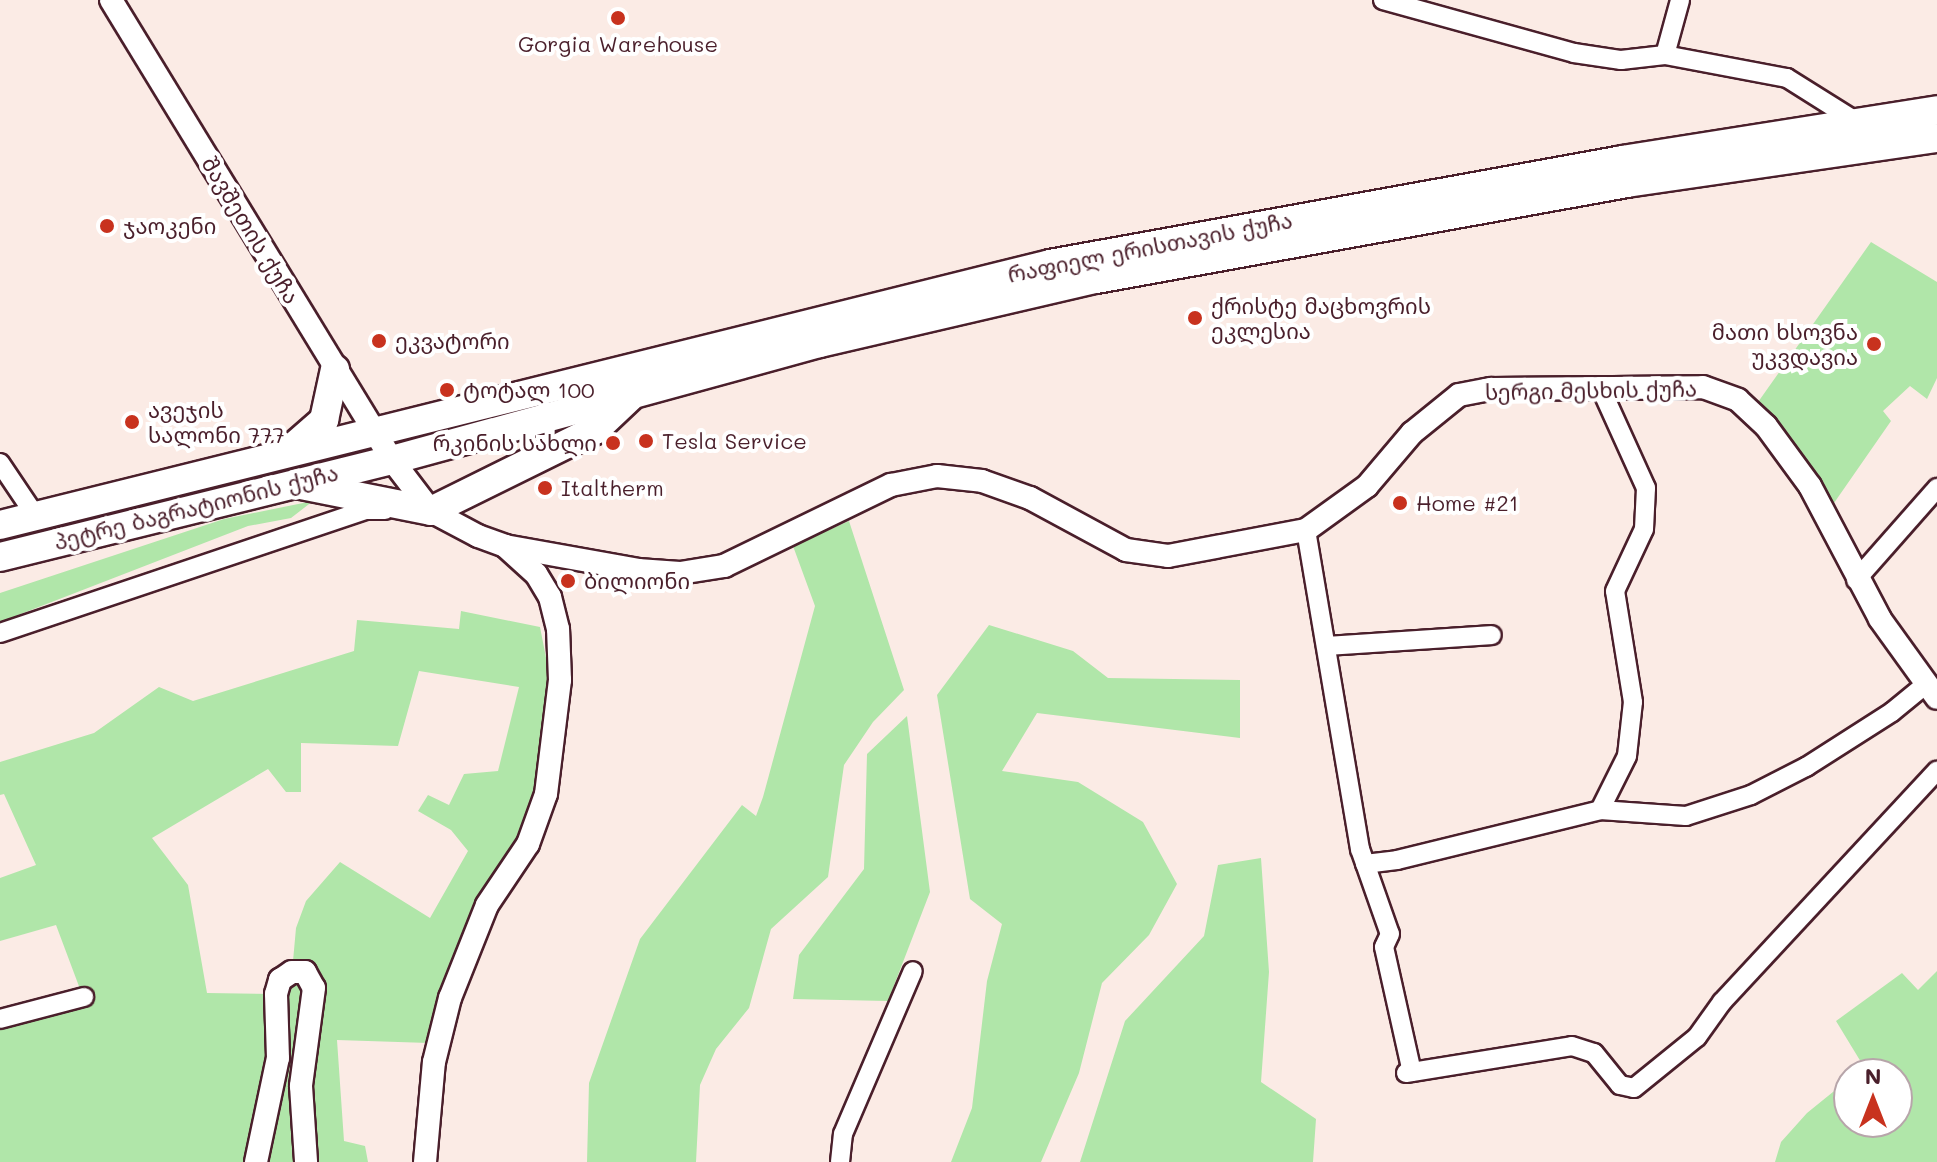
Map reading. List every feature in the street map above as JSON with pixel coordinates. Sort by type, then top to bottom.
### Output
[{"type":"main road","name":"რაფიელ ერისთავის ქუჩა","points":[[373,431],[1050,264],[1937,110]]},
{"type":"main road","name":"რაფიელ ერისთავის ქუჩა","points":[[392,460],[820,343],[1096,279],[1627,183],[1937,138]]},
{"type":"main road","points":[[283,454],[324,420],[335,369]]},
{"type":"main road","points":[[289,483],[431,511],[595,430],[631,396]]},
{"type":"main road","name":"პეტრე ბაგრატიონის ქუჩა","points":[[0,525],[373,431]]},
{"type":"main road","name":"პეტრე ბაგრატიონის ქუჩა","points":[[0,557],[289,483],[392,460]]},
{"type":"street","name":"შავშეთის ქუჩა","points":[[111,0],[392,460]]},
{"type":"street","points":[[1383,0],[1574,53],[1621,60],[1665,55],[1787,78],[1857,122]]},
{"type":"street","points":[[1665,55],[1680,0]]},
{"type":"street","name":"სერგი მესხის ქუჩა","points":[[392,460],[431,511],[454,526],[505,546],[638,570],[680,573],[724,566],[891,485],[937,476],[982,481],[1030,498],[1126,550],[1168,556],[1306,530],[1367,486],[1412,433],[1459,395],[1491,389],[1602,391],[1703,387],[1738,400],[1766,426],[1810,486],[1856,580],[1931,691]]},
{"type":"street","points":[[1600,810],[1627,756],[1633,702],[1615,591],[1644,529],[1646,488],[1602,391]]},
{"type":"street","points":[[0,463],[35,515]]},
{"type":"street","points":[[1856,580],[1937,488]]},
{"type":"street","points":[[0,633],[365,510],[431,511]]},
{"type":"street","name":"პეტრე ბაგრატიონის ქუჩა","points":[[0,518],[35,515]]},
{"type":"street","points":[[1306,530],[1365,864],[1390,934],[1384,947],[1409,1072],[1572,1046],[1594,1053],[1620,1085],[1634,1088],[1697,1037],[1722,1002],[1937,771]]},
{"type":"street","points":[[425,1162],[434,1062],[450,998],[487,905],[528,844],[546,794],[560,680],[558,629],[550,597],[536,574],[505,546]]},
{"type":"street","points":[[1328,646],[1492,635]]},
{"type":"street","points":[[1365,864],[1397,860],[1600,810],[1686,816],[1751,795],[1931,691]]},
{"type":"street","points":[[840,1162],[843,1134],[913,971]]},
{"type":"street","points":[[256,1162],[278,1058],[276,994],[280,980],[305,972],[314,988],[301,1086],[306,1162]]},
{"type":"street","points":[[0,1019],[84,997]]},
{"type":"green space","points":[[1871,242],[1937,282],[1937,378],[1927,399],[1910,386],[1883,411],[1891,421],[1825,516],[1751,412]]},
{"type":"green space","points":[[313,501],[291,518],[248,526],[0,622],[0,593],[224,519]]},
{"type":"green space","points":[[849,521],[904,690],[873,722],[844,765],[828,877],[771,929],[749,1008],[716,1049],[700,1085],[696,1162],[587,1162],[589,1083],[640,939],[742,805],[756,816],[763,797],[815,606],[793,546]]},
{"type":"green space","points":[[461,611],[540,627],[551,683],[539,789],[522,844],[429,1043],[337,1040],[344,1141],[365,1146],[368,1162],[0,1162],[0,1019],[83,997],[56,925],[0,941],[0,878],[36,865],[4,794],[0,795],[0,762],[94,733],[159,687],[193,701],[354,651],[357,620],[459,629]],"holes":[[[419,671],[519,687],[498,771],[464,774],[449,805],[428,795],[418,811],[451,830],[468,851],[430,918],[340,862],[306,901],[296,928],[292,972],[276,994],[207,993],[188,885],[152,838],[268,769],[286,792],[301,792],[301,743],[398,746]]]},
{"type":"green space","points":[[989,625],[1073,651],[1108,678],[1240,680],[1240,738],[1037,713],[1002,771],[1078,782],[1143,822],[1177,884],[1149,935],[1102,983],[1079,1073],[1041,1162],[951,1162],[972,1108],[987,981],[1002,924],[970,899],[937,695]]},
{"type":"green space","points":[[907,716],[930,892],[888,1001],[793,999],[799,955],[864,869],[867,754]]},
{"type":"green space","points":[[1261,858],[1269,972],[1261,1082],[1316,1119],[1313,1162],[1080,1162],[1125,1021],[1204,936],[1218,865]]},
{"type":"green space","points":[[1937,971],[1937,1162],[1775,1162],[1781,1142],[1807,1113],[1833,1092],[1833,1138],[1913,1138],[1913,1058],[1859,1058],[1836,1021],[1902,973],[1918,990]]},
{"type":"place","name":"Gorgia Warehouse","points":[[618,18]]},
{"type":"place","name":"ჯაოკენი","points":[[107,226]]},
{"type":"place","name":"ქრისტე მაცხოვრის ეკლესია","points":[[1195,318]]},
{"type":"place","name":"ეკვატორი","points":[[379,341]]},
{"type":"place","name":"მათი ხსოვნა უკვდავია","points":[[1874,344]]},
{"type":"place","name":"ტოტალ 100","points":[[447,390]]},
{"type":"place","name":"ავეჯის სალონი 777","points":[[132,422]]},
{"type":"place","name":"Tesla Service","points":[[646,441]]},
{"type":"place","name":"რკინის სახლი","points":[[613,443]]},
{"type":"place","name":"Italtherm","points":[[545,488]]},
{"type":"place","name":"Home #21","points":[[1400,503]]},
{"type":"place","name":"ბილიონი","points":[[568,581]]}]
